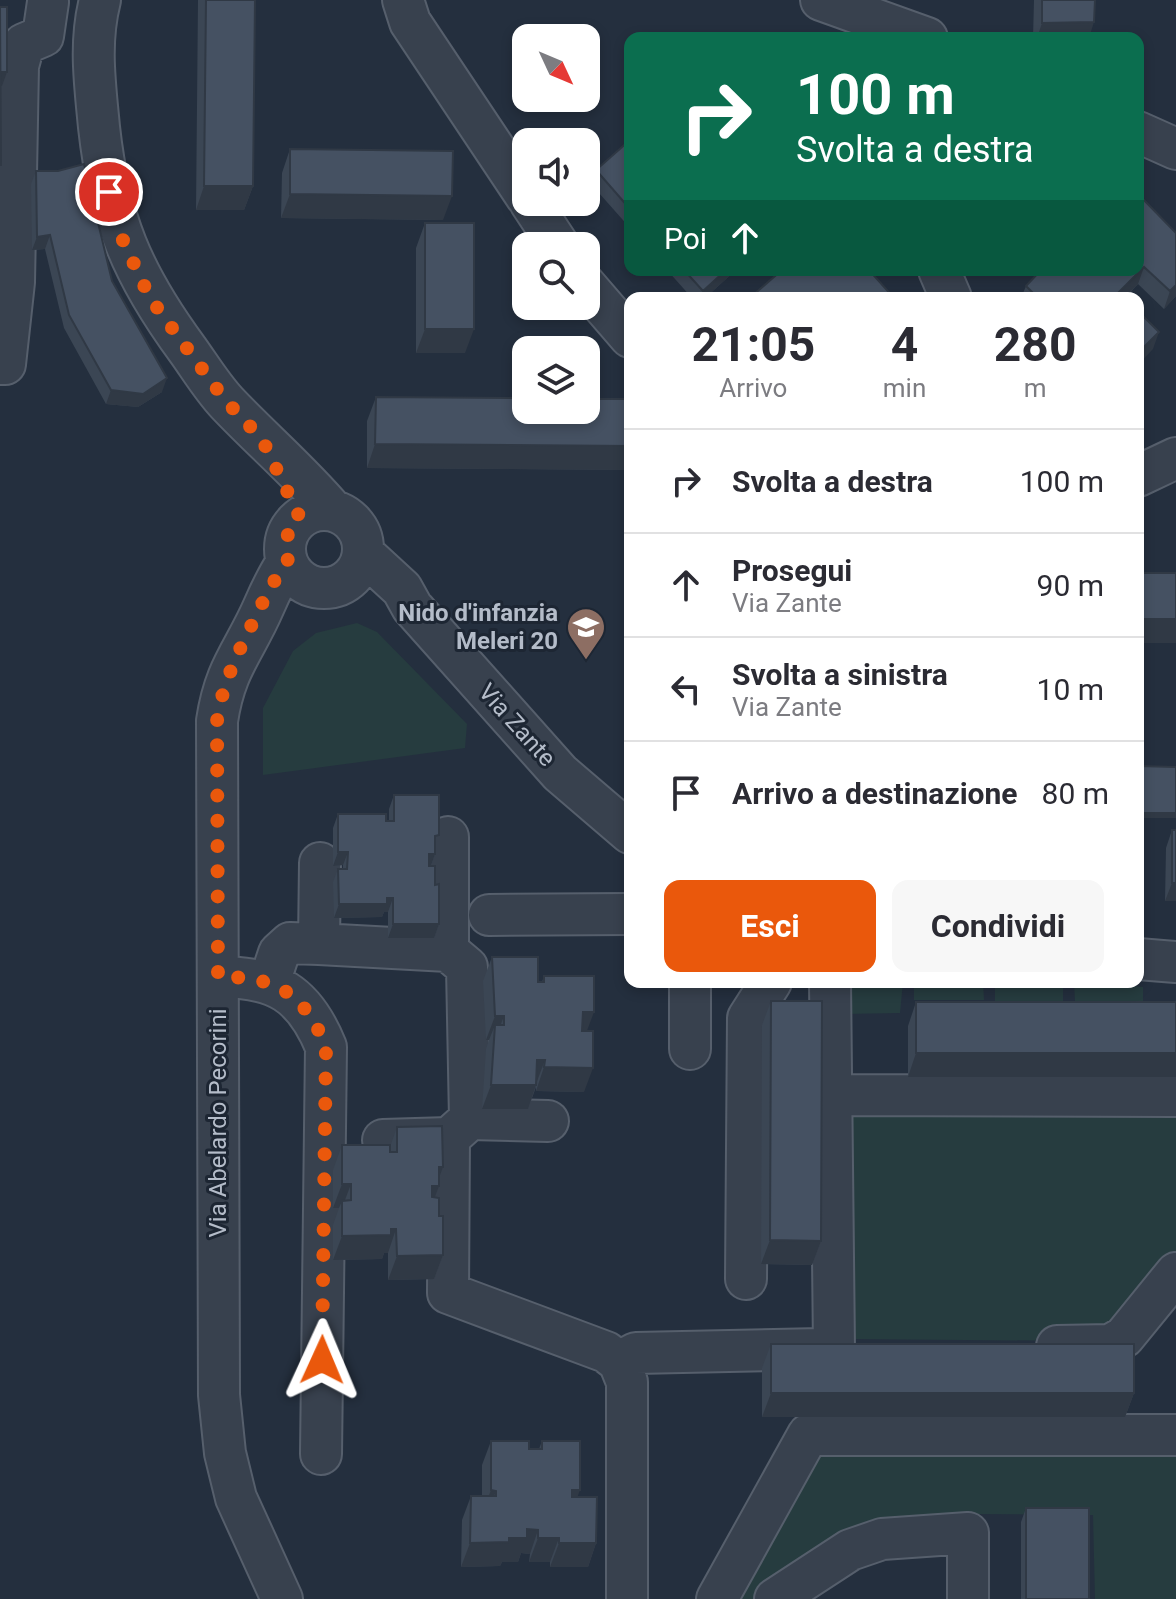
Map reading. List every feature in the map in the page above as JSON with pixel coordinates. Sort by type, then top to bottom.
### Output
[{"type":"street","points":[[403,0],[410,22],[512,175]]},
{"type":"street","points":[[821,0],[907,32]]},
{"type":"street","points":[[0,364],[5,364],[14,282],[18,66],[24,44],[43,36],[35,1],[99,2],[93,74],[104,170],[120,234],[150,298],[225,400],[262,439],[317,515]]},
{"type":"street","points":[[1144,135],[1176,149]]},
{"type":"street","points":[[600,302],[624,330]]},
{"type":"street","points":[[1144,473],[1176,458]]},
{"type":"street","points":[[287,562],[287,538],[317,515],[346,516],[357,526],[345,574]]},
{"type":"street","name":"Via Zante","points":[[287,562],[298,579],[345,574],[412,607],[560,773],[624,828]]},
{"type":"street","name":"Via Abelardo Pecorini","points":[[282,1599],[236,1498],[225,1453],[219,1395],[217,721],[228,670],[270,587],[287,562]]},
{"type":"street","name":"Via Abelardo Pecorini","points":[[244,641],[345,574]]},
{"type":"street","points":[[448,837],[448,951]]},
{"type":"street","points":[[319,944],[320,863]]},
{"type":"street","points":[[489,915],[624,914]]},
{"type":"street","points":[[269,983],[279,953],[290,943],[448,951],[467,967],[448,1293],[606,1352],[619,1362],[627,1382],[627,1599]]},
{"type":"street","points":[[1144,959],[1176,962]]},
{"type":"street","points":[[218,977],[249,976],[269,983],[301,1002],[317,1024],[326,1047],[321,1454]]},
{"type":"street","points":[[690,988],[690,1049]]},
{"type":"street","points":[[746,1279],[748,1018],[767,988]]},
{"type":"street","points":[[619,1362],[636,1353],[849,1349],[831,1095],[830,988]]},
{"type":"street","points":[[831,1095],[1176,1096]]},
{"type":"street","points":[[383,1140],[459,1128],[548,1121]]},
{"type":"street","points":[[1018,1346],[1110,1345],[1124,1337],[1176,1273]]},
{"type":"street","points":[[717,1599],[808,1435],[1176,1435]]},
{"type":"street","points":[[775,1599],[861,1546],[882,1539],[968,1533],[968,1599]]},
{"type":"green space","points":[[357,623],[377,632],[467,724],[465,748],[263,775],[263,708],[293,651],[316,633]]},
{"type":"green space","points":[[843,988],[902,988],[900,1013],[842,1014]]},
{"type":"green space","points":[[914,988],[983,988],[984,1000],[914,1000]]},
{"type":"green space","points":[[995,988],[1063,988],[1063,1002],[995,1001]]},
{"type":"green space","points":[[1074,988],[1143,988],[1143,1002],[1075,1002]]},
{"type":"green space","points":[[1176,1106],[1176,1255],[1093,1341],[853,1339],[844,1125],[852,1110]]},
{"type":"green space","points":[[1176,1448],[1176,1599],[1095,1599],[1093,1515],[974,1514],[895,1523],[759,1599],[730,1599],[817,1450]]},
{"type":"building","points":[[206,0],[255,0],[253,186],[204,186]]},
{"type":"building","points":[[1042,0],[1095,0],[1094,22],[1042,23]]},
{"type":"building","points":[[0,7],[7,7],[7,72],[0,72]]},
{"type":"building","points":[[624,145],[624,202],[600,175],[600,166]]},
{"type":"building","points":[[290,149],[453,151],[452,196],[290,194]]},
{"type":"building","points":[[84,164],[112,281],[167,378],[143,394],[111,390],[69,315],[50,235],[37,237],[36,171],[58,171]]},
{"type":"building","points":[[1144,200],[1176,233],[1176,285],[1170,291],[1144,267]]},
{"type":"building","points":[[425,223],[474,223],[474,329],[425,329]]},
{"type":"building","points":[[689,276],[719,276],[703,291]]},
{"type":"building","points":[[775,276],[874,276],[889,292],[757,292]]},
{"type":"building","points":[[1035,276],[1135,276],[1119,292],[1032,292],[1026,286]]},
{"type":"building","points":[[1144,317],[1159,332],[1144,347]]},
{"type":"building","points":[[376,397],[512,398],[512,424],[600,424],[600,399],[624,399],[624,446],[375,444]]},
{"type":"building","points":[[1144,573],[1176,573],[1176,619],[1144,619]]},
{"type":"building","points":[[1144,766],[1176,767],[1176,813],[1144,813]]},
{"type":"building","points":[[394,795],[439,795],[439,835],[435,836],[435,854],[429,854],[429,866],[435,866],[435,885],[439,884],[439,924],[393,924],[393,898],[387,898],[387,904],[339,904],[338,869],[347,869],[348,852],[338,852],[338,814],[386,814],[386,821],[394,821]]},
{"type":"building","points":[[1172,830],[1176,830],[1176,883],[1172,883]]},
{"type":"building","points":[[492,957],[538,957],[538,982],[544,982],[544,976],[594,976],[594,1012],[583,1012],[582,1031],[593,1031],[593,1068],[544,1067],[545,1060],[537,1060],[536,1085],[491,1085],[495,1025],[504,1025],[504,1016],[495,1016]]},
{"type":"building","points":[[771,1001],[822,1001],[821,1241],[770,1240]]},
{"type":"building","points":[[916,1002],[1176,1002],[1176,1053],[916,1053]]},
{"type":"building","points":[[442,1126],[443,1167],[439,1167],[439,1186],[432,1186],[432,1197],[439,1198],[439,1216],[443,1216],[443,1255],[397,1256],[396,1229],[391,1229],[391,1235],[342,1236],[342,1201],[351,1200],[351,1184],[342,1184],[342,1145],[390,1145],[390,1152],[397,1152],[397,1127]]},
{"type":"building","points":[[771,1344],[1134,1344],[1134,1393],[771,1393]]},
{"type":"building","points":[[491,1441],[529,1441],[529,1449],[542,1449],[542,1441],[580,1441],[580,1490],[572,1490],[572,1497],[597,1497],[596,1543],[559,1543],[559,1538],[538,1538],[538,1530],[527,1529],[527,1538],[509,1538],[509,1542],[470,1543],[471,1496],[496,1496],[496,1491],[491,1490]]},
{"type":"building","points":[[1026,1508],[1089,1508],[1089,1599],[1026,1599]]},
{"type":"place","name":"Nido d'infanzia Meleri 20","points":[[586,661]]},
{"type":"route","points":[[109,192],[120,234],[150,298],[225,400],[262,439],[280,482],[300,518],[287,538],[287,562],[270,587],[264,606],[228,670],[221,696],[217,721],[218,977],[249,976],[283,989],[301,1002],[317,1024],[326,1047],[322,1360]]}]
